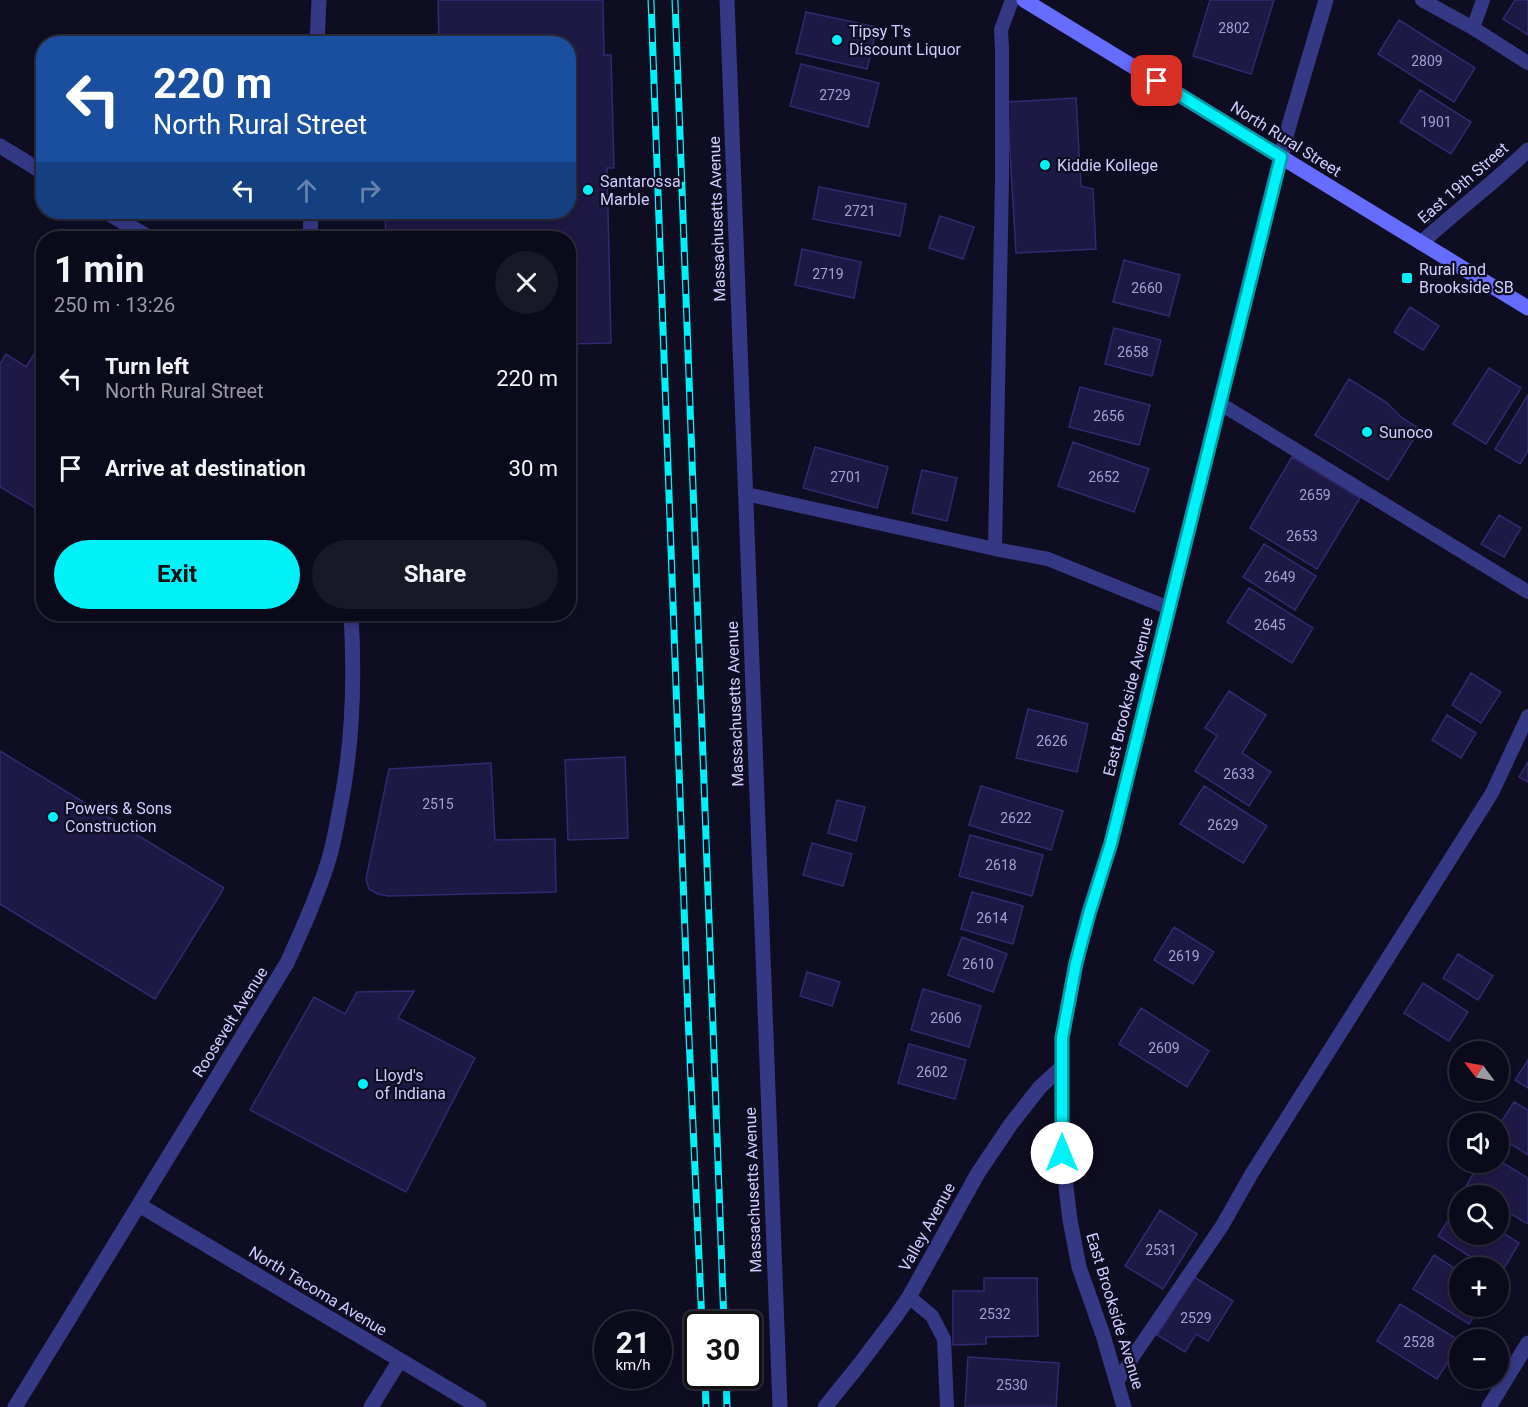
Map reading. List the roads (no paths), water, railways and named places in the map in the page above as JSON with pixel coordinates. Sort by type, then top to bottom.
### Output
[{"type":"main road","name":"North Rural Street","points":[[1024,0],[1528,308]]},
{"type":"street","points":[[317,36],[319,0]]},
{"type":"street","name":"Massachusetts Avenue","points":[[727,0],[780,1407]]},
{"type":"street","name":"East Brookside Avenue","points":[[1124,1407],[1103,1335],[1079,1268],[1070,1220],[1062,1153],[1062,1038],[1076,963],[1111,843],[1281,157],[1326,0]]},
{"type":"street","points":[[0,146],[36,168]]},
{"type":"street","name":"East 19th Street","points":[[1421,243],[1528,150]]},
{"type":"street","points":[[118,219],[138,231]]},
{"type":"street","name":"Roosevelt Avenue","points":[[15,1407],[287,963],[311,909],[329,860],[346,779],[352,726],[354,662],[351,621]]},
{"type":"street","name":"Valley Avenue","points":[[825,1407],[909,1297],[978,1173],[1011,1124],[1041,1087],[1062,1067]]},
{"type":"street","name":"North Tacoma Avenue","points":[[139,1205],[479,1407]]},
{"type":"street","points":[[1489,1407],[1528,1343]]},
{"type":"street","points":[[371,1407],[400,1360]]},
{"type":"lane","points":[[995,549],[1002,166],[1001,30],[1012,0]]},
{"type":"lane","points":[[1422,0],[1473,28],[1528,63]]},
{"type":"lane","points":[[1473,28],[1483,0]]},
{"type":"lane","points":[[1219,403],[1528,592]]},
{"type":"lane","points":[[746,494],[1048,559],[1169,608]]},
{"type":"lane","points":[[1117,1382],[1222,1226],[1252,1173],[1492,793],[1528,716]]},
{"type":"lane","points":[[909,1297],[932,1316],[944,1339],[947,1407]]},
{"type":"railway","points":[[651,0],[688,1015],[701,1311]]},
{"type":"railway","points":[[675,0],[724,1311]]},
{"type":"railway","points":[[705,1389],[706,1407]]},
{"type":"railway","points":[[726,1389],[727,1407]]},
{"type":"place","name":"Tipsy T's Discount Liquor","points":[[837,40]]},
{"type":"place","name":"Kiddie Kollege","points":[[1045,165]]},
{"type":"place","name":"Santarossa Marble","points":[[588,190]]},
{"type":"place","name":"Rural and Brookside SB","points":[[1407,278]]},
{"type":"place","name":"Sunoco","points":[[1367,432]]},
{"type":"place","name":"Powers & Sons Construction","points":[[53,817]]},
{"type":"place","name":"Lloyd's of Indiana","points":[[363,1084]]}]
